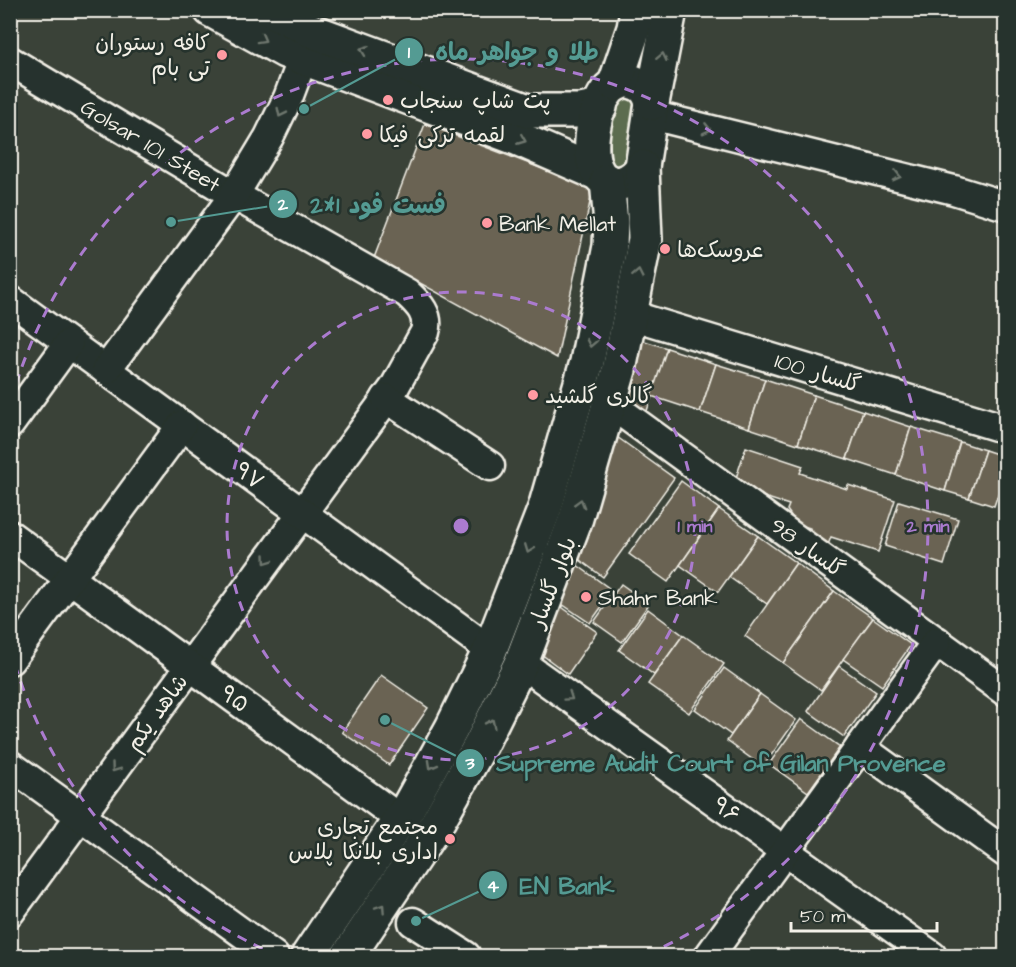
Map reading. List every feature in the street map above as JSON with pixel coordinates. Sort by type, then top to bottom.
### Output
[{"type":"main road","points":[[211,10],[285,51],[308,45],[528,111],[581,111],[607,95],[625,80],[636,82],[644,87],[650,94],[651,109]]},
{"type":"main road","points":[[271,10],[308,45],[602,177],[619,184],[637,176],[642,167]]},
{"type":"main road","name":"بلوار گلسار","points":[[308,957],[400,819],[452,728],[490,650],[545,508],[587,362],[610,246],[611,224],[602,177],[592,148],[595,122],[634,28],[637,10]]},
{"type":"main road","name":"بلوار گلسار","points":[[348,957],[438,823],[481,744],[521,663],[576,518],[619,370],[645,239],[642,167],[670,10]]},
{"type":"street","points":[[106,370],[234,195],[270,137],[308,45]]},
{"type":"street","name":"Golsar 101 Steet","points":[[10,61],[234,195],[407,293],[425,315],[428,323],[425,332]]},
{"type":"street","points":[[651,109],[954,190],[1005,206]]},
{"type":"street","name":"۹۷","points":[[10,300],[490,650]]},
{"type":"street","name":"گلسار 100","points":[[630,315],[1005,429]]},
{"type":"street","name":"شاهد یکم","points":[[10,912],[386,398],[425,332]]},
{"type":"street","points":[[10,424],[69,344]]},
{"type":"street","points":[[386,398],[490,466]]},
{"type":"street","name":"گلسار 98","points":[[609,403],[1005,692]]},
{"type":"street","points":[[10,660],[182,425]]},
{"type":"street","name":"۹۵","points":[[10,535],[400,819]]},
{"type":"street","points":[[710,956],[936,641]]},
{"type":"street","name":"۹۶","points":[[521,663],[932,957]]},
{"type":"street","points":[[860,747],[1005,853]]},
{"type":"street","points":[[10,765],[274,957]]},
{"type":"street","points":[[413,922],[466,957]]},
{"type":"green space","points":[[619,97],[631,98],[634,104],[625,162],[616,169],[605,159],[603,148]]},
{"type":"building","name":"Bank Mellat","points":[[425,124],[593,188],[557,358],[374,258]]},
{"type":"building","points":[[635,338],[667,348],[646,414],[622,407]]},
{"type":"building","points":[[667,348],[716,364],[700,412],[651,396]]},
{"type":"building","points":[[716,364],[765,379],[749,428],[700,412]]},
{"type":"building","points":[[765,379],[814,395],[798,444],[749,428]]},
{"type":"building","points":[[814,395],[863,411],[847,459],[798,444]]},
{"type":"building","points":[[863,411],[911,427],[896,475],[847,459]]},
{"type":"building","points":[[911,427],[960,442],[945,491],[896,475]]},
{"type":"building","points":[[617,437],[674,478],[603,577],[573,555]]},
{"type":"building","points":[[960,442],[985,450],[969,498],[945,491]]},
{"type":"building","points":[[746,447],[803,466],[800,473],[847,489],[848,485],[895,500],[878,552],[831,537],[828,545],[812,535],[810,528],[797,524],[787,510],[789,505],[733,487]]},
{"type":"building","points":[[985,450],[1006,457],[1006,471],[994,506],[969,498]]},
{"type":"building","points":[[681,481],[719,509],[668,582],[629,554]]},
{"type":"building","points":[[899,501],[958,519],[944,565],[885,546]]},
{"type":"building","points":[[719,509],[758,536],[718,592],[680,565]]},
{"type":"building","points":[[758,536],[796,563],[767,604],[729,577]]},
{"type":"building","points":[[570,560],[613,591],[590,623],[556,600]]},
{"type":"building","points":[[796,563],[834,591],[783,663],[745,636]]},
{"type":"building","points":[[621,584],[649,604],[622,642],[594,622]]},
{"type":"building","points":[[834,591],[873,618],[821,690],[783,663]]},
{"type":"building","points":[[556,603],[597,632],[568,674],[541,654]]},
{"type":"building","points":[[648,609],[683,635],[654,675],[619,650]]},
{"type":"building","points":[[873,618],[911,645],[882,686],[843,659]]},
{"type":"building","points":[[683,635],[724,664],[689,713],[648,684]]},
{"type":"building","points":[[839,666],[876,692],[844,737],[808,711]]},
{"type":"building","points":[[724,668],[760,694],[731,735],[695,709]]},
{"type":"building","points":[[381,675],[428,708],[389,765],[342,732]]},
{"type":"building","points":[[760,694],[796,720],[763,767],[727,741]]},
{"type":"building","points":[[801,719],[840,747],[808,792],[769,764]]},
{"type":"place","name":"کافه رستوران تی بام","points":[[222,55]]},
{"type":"place","name":"پت شاپ سنجاب","points":[[388,100]]},
{"type":"place","name":"طلا و جواهر ماه","points":[[304,109]]},
{"type":"place","name":"لقمه ترکی فیکا","points":[[367,134]]},
{"type":"place","name":"فست فود 1*2","points":[[171,222]]},
{"type":"place","name":"Bank Mellat","points":[[487,223]]},
{"type":"place","name":"عروسک‌ها","points":[[665,249]]},
{"type":"place","name":"گالری گلشید","points":[[533,395]]},
{"type":"place","name":"Shahr Bank","points":[[586,597]]},
{"type":"place","name":"Supreme Audit Court of Gilan Provence","points":[[385,720]]},
{"type":"place","name":"مجتمع تجاری اداری بلانکا پلاس","points":[[450,839]]},
{"type":"place","name":"EN Bank","points":[[416,921]]}]
